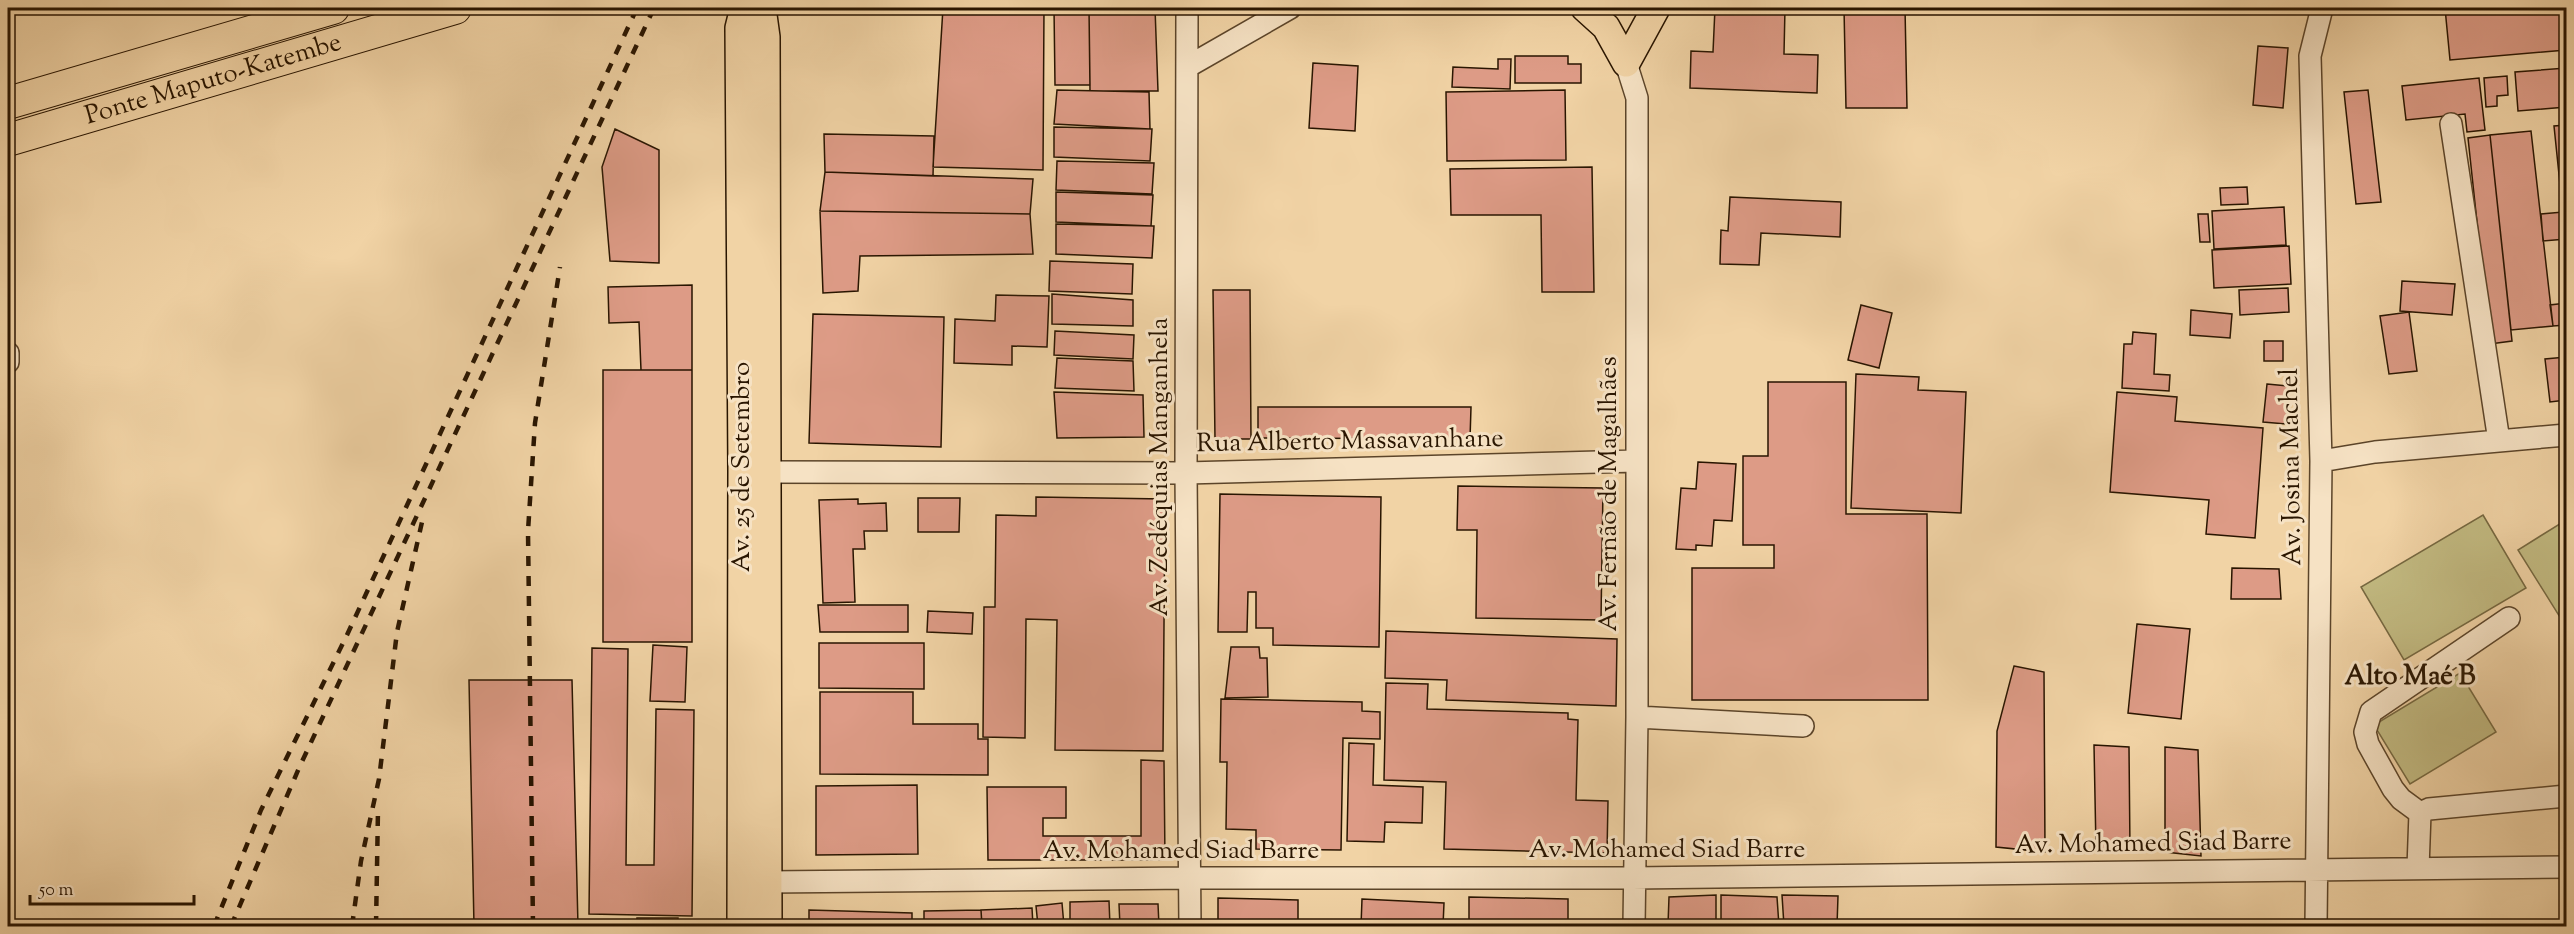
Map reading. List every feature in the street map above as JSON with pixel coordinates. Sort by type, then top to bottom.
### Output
[{"type":"highway","name":"Ponte Maputo-Katembe","points":[[8,103],[333,8]]},
{"type":"highway","name":"Ponte Maputo-Katembe","points":[[8,140],[455,8]]},
{"type":"main road","name":"Av. 25 de Setembro","points":[[744,8],[739,28],[768,927]]},
{"type":"main road","name":"Av. 25 de Setembro","points":[[741,927],[766,37],[762,8]]},
{"type":"main road","points":[[1585,8],[1606,27],[1626,63]]},
{"type":"main road","points":[[1626,63],[1656,8]]},
{"type":"street","name":"Av. Zedéquias Manganhela","points":[[1188,8],[1186,473],[1190,927]]},
{"type":"street","points":[[1187,67],[1290,8]]},
{"type":"street","name":"Av. Josina Machel","points":[[2316,927],[2321,461],[2310,56],[2322,8]]},
{"type":"street","name":"Av. Fernão de Magalhães","points":[[1626,63],[1637,98],[1635,461],[1637,717],[1632,878],[1634,927]]},
{"type":"street","points":[[2451,124],[2499,441]]},
{"type":"street","points":[[8,353],[8,362]]},
{"type":"street","points":[[2321,461],[2375,452],[2566,435]]},
{"type":"street","name":"Rua Alberto Massavanhane","points":[[755,472],[1186,473],[1635,461]]},
{"type":"street","points":[[2420,813],[2393,789],[2368,744],[2365,732],[2371,712],[2509,618]]},
{"type":"street","points":[[1637,717],[1803,726]]},
{"type":"street","points":[[2420,813],[2429,809],[2566,796]]},
{"type":"street","points":[[2418,868],[2420,813]]},
{"type":"street","name":"Av. Mohamed Siad Barre","points":[[767,882],[1190,878],[1632,878],[2566,867]]},
{"type":"shaded area","points":[[2483,515],[2526,588],[2404,660],[2361,587]]},
{"type":"shaded area","points":[[2566,520],[2566,620],[2563,622],[2518,550]]},
{"type":"shaded area","points":[[2460,673],[2496,732],[2410,784],[2374,725]]},
{"type":"building","points":[[943,8],[1044,8],[1043,170],[933,167]]},
{"type":"building","points":[[1054,8],[1089,8],[1090,85],[1055,85]]},
{"type":"building","points":[[1089,8],[1155,8],[1158,91],[1090,91]]},
{"type":"building","points":[[1715,8],[1785,8],[1784,54],[1818,55],[1817,93],[1690,88],[1691,51],[1713,52]]},
{"type":"building","points":[[1844,8],[1905,8],[1907,108],[1846,108]]},
{"type":"building","points":[[2445,8],[2566,8],[2566,50],[2450,60]]},
{"type":"building","points":[[2258,46],[2288,48],[2283,108],[2253,105]]},
{"type":"building","points":[[1515,56],[1568,56],[1568,64],[1581,64],[1581,83],[1515,83]]},
{"type":"building","points":[[1498,59],[1511,59],[1510,89],[1452,87],[1453,67],[1498,69]]},
{"type":"building","points":[[1313,63],[1358,66],[1355,131],[1309,128]]},
{"type":"building","points":[[2566,68],[2566,107],[2518,111],[2515,72]]},
{"type":"building","points":[[2507,76],[2508,95],[2497,96],[2497,106],[2486,107],[2484,78]]},
{"type":"building","points":[[2479,78],[2485,130],[2467,132],[2465,114],[2406,120],[2402,86]]},
{"type":"building","points":[[1057,90],[1149,92],[1150,129],[1054,124]]},
{"type":"building","points":[[1565,90],[1566,160],[1447,161],[1446,92]]},
{"type":"building","points":[[2368,90],[2381,202],[2356,204],[2344,92]]},
{"type":"building","points":[[2566,125],[2566,243],[2554,126]]},
{"type":"building","points":[[1054,127],[1152,129],[1150,161],[1054,157]]},
{"type":"building","points":[[615,129],[659,150],[659,263],[610,261],[602,167]]},
{"type":"building","points":[[2531,131],[2553,326],[2511,330],[2490,135]]},
{"type":"building","points":[[824,134],[934,136],[933,176],[825,172]]},
{"type":"building","points":[[2490,135],[2512,341],[2490,344],[2468,138]]},
{"type":"building","points":[[1057,161],[1154,163],[1152,194],[1056,190]]},
{"type":"building","points":[[1592,167],[1594,292],[1542,292],[1541,215],[1451,215],[1450,169]]},
{"type":"building","points":[[825,172],[1033,179],[1030,214],[820,211]]},
{"type":"building","points":[[2247,187],[2248,204],[2221,205],[2220,188]]},
{"type":"building","points":[[1056,192],[1153,195],[1151,226],[1056,222]]},
{"type":"building","points":[[1730,197],[1841,202],[1840,237],[1761,233],[1759,265],[1720,264],[1721,230],[1728,231]]},
{"type":"building","points":[[2284,207],[2286,245],[2214,249],[2212,211]]},
{"type":"building","points":[[820,211],[1030,214],[1033,254],[860,256],[858,291],[823,293]]},
{"type":"building","points":[[2563,212],[2566,239],[2543,241],[2541,214]]},
{"type":"building","points":[[2198,214],[2208,214],[2210,242],[2200,242]]},
{"type":"building","points":[[1056,224],[1154,226],[1152,258],[1056,254]]},
{"type":"building","points":[[2289,246],[2291,284],[2214,288],[2212,250]]},
{"type":"building","points":[[1050,261],[1133,264],[1132,294],[1049,291]]},
{"type":"building","points":[[2402,281],[2455,284],[2452,315],[2400,311]]},
{"type":"building","points":[[692,285],[692,370],[641,370],[639,322],[609,323],[608,287]]},
{"type":"building","points":[[2288,288],[2289,312],[2240,315],[2239,290]]},
{"type":"building","points":[[1213,290],[1250,290],[1251,439],[1215,439]]},
{"type":"building","points":[[1052,294],[1133,300],[1133,326],[1052,324]]},
{"type":"building","points":[[996,295],[1049,296],[1047,347],[1012,346],[1012,365],[954,363],[955,319],[995,321]]},
{"type":"building","points":[[2566,303],[2566,325],[2553,326],[2550,305]]},
{"type":"building","points":[[1861,305],[1892,313],[1879,368],[1848,360]]},
{"type":"building","points":[[2191,310],[2232,314],[2230,338],[2190,335]]},
{"type":"building","points":[[2409,312],[2417,371],[2389,374],[2380,316]]},
{"type":"building","points":[[813,314],[944,317],[941,447],[809,443]]},
{"type":"building","points":[[1055,331],[1134,335],[1133,359],[1054,355]]},
{"type":"building","points":[[2133,332],[2156,334],[2154,374],[2170,375],[2169,391],[2122,388],[2124,344],[2132,344]]},
{"type":"building","points":[[2264,341],[2283,341],[2283,361],[2264,361]]},
{"type":"building","points":[[2566,357],[2566,400],[2550,402],[2545,359]]},
{"type":"building","points":[[1057,358],[1133,361],[1134,391],[1055,388]]},
{"type":"building","points":[[603,370],[692,370],[692,642],[603,642]]},
{"type":"building","points":[[1856,374],[1919,377],[1918,390],[1966,392],[1961,513],[1851,508]]},
{"type":"building","points":[[1768,382],[1846,382],[1846,514],[1927,514],[1928,700],[1692,700],[1692,568],[1774,568],[1774,545],[1743,545],[1743,456],[1768,456]]},
{"type":"building","points":[[2267,384],[2289,386],[2286,424],[2263,422]]},
{"type":"building","points":[[1054,392],[1143,395],[1144,437],[1057,438]]},
{"type":"building","points":[[2117,392],[2177,397],[2175,421],[2263,428],[2255,538],[2206,534],[2209,500],[2110,492]]},
{"type":"building","points":[[1258,407],[1471,407],[1470,439],[1258,438]]},
{"type":"building","points":[[1698,462],[1736,464],[1732,521],[1714,520],[1712,546],[1696,545],[1696,550],[1676,549],[1681,488],[1696,489]]},
{"type":"building","points":[[1458,486],[1603,488],[1601,620],[1476,618],[1477,530],[1457,530]]},
{"type":"building","points":[[1220,494],[1381,497],[1379,647],[1273,645],[1273,628],[1256,628],[1256,592],[1248,592],[1247,632],[1218,632]]},
{"type":"building","points":[[1036,497],[1165,499],[1163,751],[1055,750],[1057,620],[1026,619],[1025,738],[983,737],[984,607],[995,607],[996,515],[1036,516]]},
{"type":"building","points":[[918,498],[960,498],[959,532],[918,532]]},
{"type":"building","points":[[858,499],[858,504],[886,503],[887,531],[864,531],[865,549],[853,549],[855,602],[823,603],[819,500]]},
{"type":"building","points":[[2232,568],[2279,569],[2281,599],[2231,599]]},
{"type":"building","points":[[818,605],[908,605],[908,632],[820,632]]},
{"type":"building","points":[[928,611],[973,613],[972,634],[927,632]]},
{"type":"building","points":[[2137,624],[2190,629],[2181,719],[2128,713]]},
{"type":"building","points":[[1386,631],[1617,639],[1616,706],[1446,700],[1447,680],[1385,678]]},
{"type":"building","points":[[819,643],[924,643],[924,689],[819,688]]},
{"type":"building","points":[[653,645],[687,647],[685,702],[650,701]]},
{"type":"building","points":[[1231,647],[1259,647],[1260,658],[1267,658],[1268,697],[1225,698]]},
{"type":"building","points":[[592,648],[628,649],[626,865],[654,865],[656,709],[694,710],[692,916],[589,914]]},
{"type":"building","points":[[2014,666],[2044,672],[2045,852],[1996,847],[1997,731]]},
{"type":"building","points":[[469,680],[572,680],[578,926],[474,926]]},
{"type":"building","points":[[1386,683],[1428,684],[1427,709],[1568,713],[1568,719],[1578,720],[1576,800],[1608,801],[1607,853],[1444,849],[1446,782],[1384,780]]},
{"type":"building","points":[[820,692],[913,692],[913,724],[978,724],[978,739],[988,739],[988,775],[820,774]]},
{"type":"building","points":[[1221,699],[1362,702],[1362,711],[1380,712],[1380,739],[1343,738],[1341,850],[1256,849],[1256,830],[1226,829],[1227,762],[1220,762]]},
{"type":"building","points":[[1349,743],[1374,744],[1373,785],[1423,787],[1422,823],[1385,822],[1384,842],[1347,841]]},
{"type":"building","points":[[2094,745],[2129,747],[2130,851],[2096,849]]},
{"type":"building","points":[[2165,747],[2198,750],[2201,856],[2165,852]]},
{"type":"building","points":[[1141,760],[1164,761],[1165,860],[988,860],[987,787],[1066,787],[1066,818],[1043,818],[1043,836],[1141,836]]},
{"type":"building","points":[[917,785],[918,854],[816,855],[816,786]]},
{"type":"building","points":[[1716,895],[1716,925],[1668,925],[1669,897]]},
{"type":"building","points":[[1721,895],[1777,897],[1779,926],[1721,926]]},
{"type":"building","points":[[1782,895],[1838,896],[1837,926],[1784,926]]},
{"type":"building","points":[[1469,897],[1568,899],[1568,926],[1469,926]]},
{"type":"building","points":[[1218,898],[1298,900],[1298,926],[1218,926]]},
{"type":"building","points":[[1362,899],[1444,903],[1443,926],[1361,926]]},
{"type":"building","points":[[1109,901],[1110,926],[1070,926],[1070,902]]},
{"type":"building","points":[[1062,903],[1064,926],[1038,926],[1036,906]]},
{"type":"building","points":[[1119,904],[1158,904],[1159,926],[1120,926]]},
{"type":"building","points":[[1032,908],[1033,926],[982,926],[981,910]]},
{"type":"building","points":[[809,910],[912,913],[912,926],[809,926]]},
{"type":"building","points":[[981,910],[982,926],[924,926],[924,911]]},
{"type":"building","points":[[637,918],[678,918],[678,926],[637,926]]},
{"type":"railway","points":[[214,926],[261,810],[347,635],[637,8]]},
{"type":"railway","points":[[231,926],[299,768],[654,8]]},
{"type":"railway","points":[[533,926],[528,531],[535,423],[560,267]]},
{"type":"railway","points":[[352,926],[361,861],[379,779],[397,632],[422,522]]},
{"type":"railway","points":[[376,926],[378,809]]},
{"type":"district","name":"Alto Maé B","points":[[2410,677]]}]
